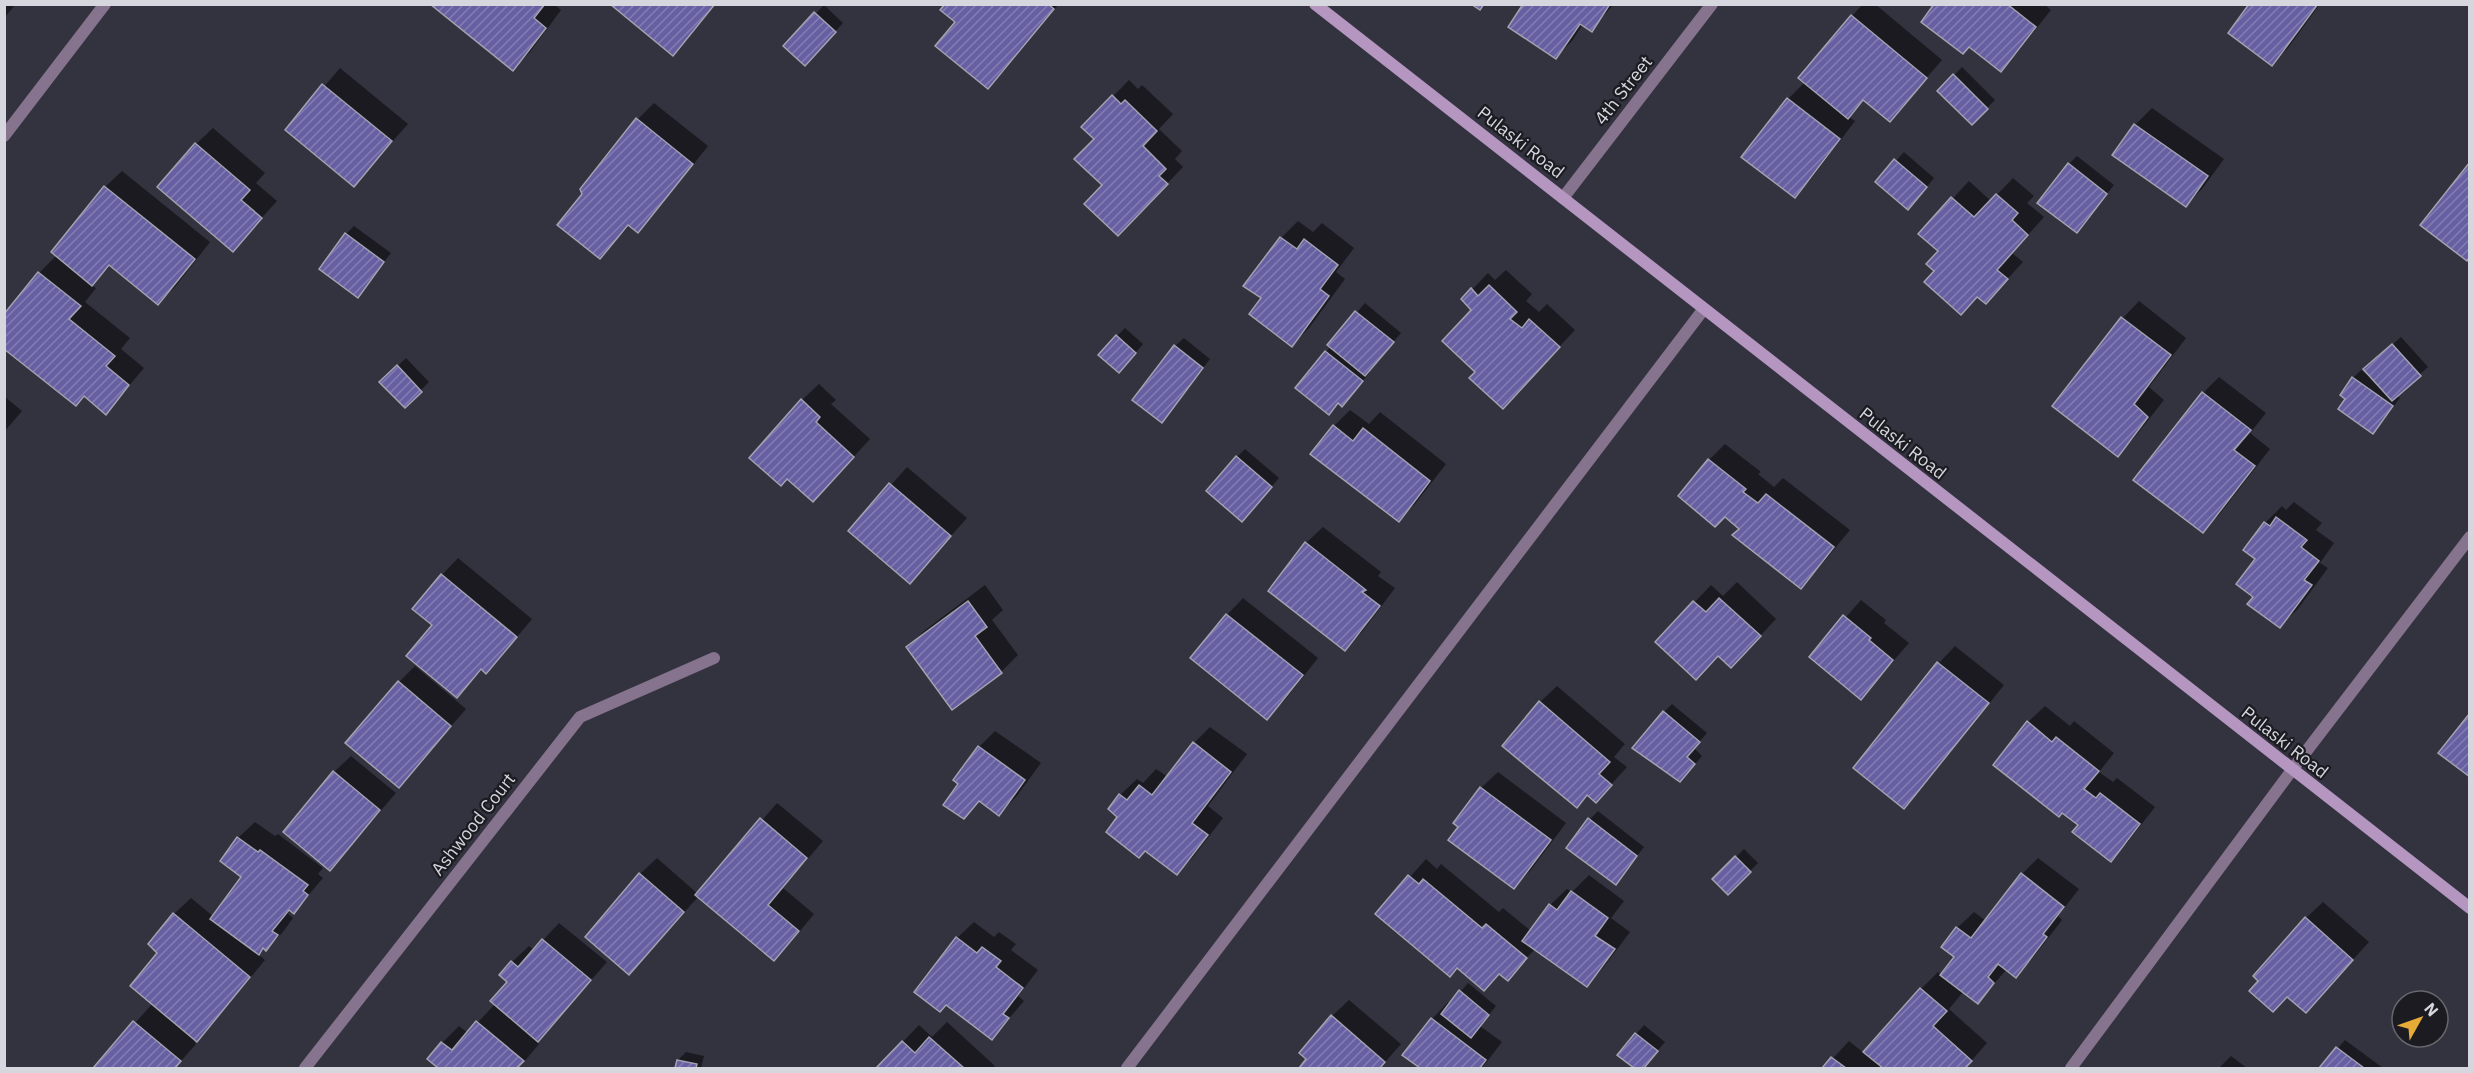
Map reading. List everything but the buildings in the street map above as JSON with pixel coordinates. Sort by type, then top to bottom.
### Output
[{"type":"main road","name":"Pulaski Road","points":[[1315,4],[2469,908]]},
{"type":"street","points":[[4,136],[105,4]]},
{"type":"street","name":"4th Street","points":[[1563,198],[1712,4]]},
{"type":"street","points":[[1127,1068],[1703,310]]},
{"type":"street","points":[[2072,1068],[2292,770],[2469,537]]},
{"type":"street","name":"Ashwood Court","points":[[304,1068],[580,717],[714,658]]}]
